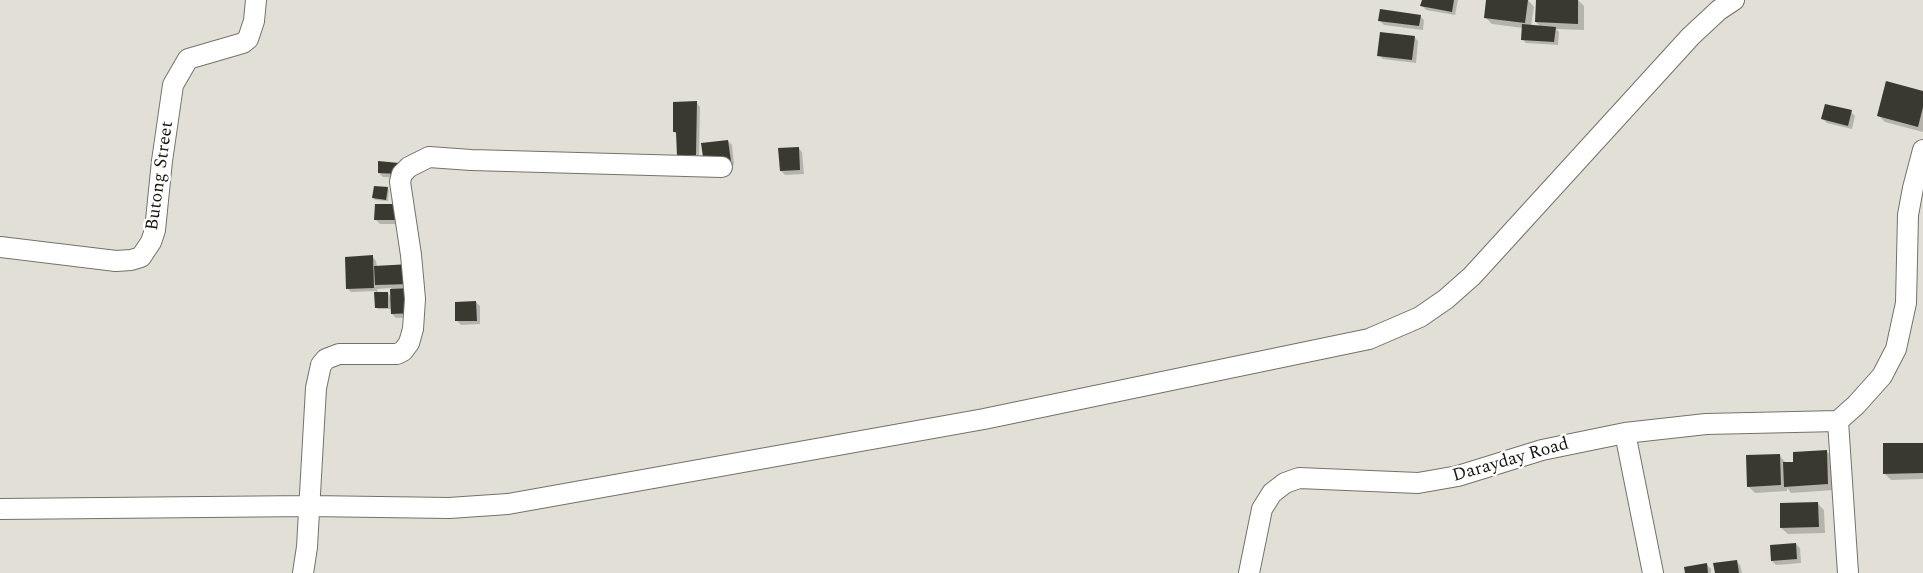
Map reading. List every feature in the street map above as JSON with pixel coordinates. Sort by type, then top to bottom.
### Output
[{"type":"street","name":"Butong Street","points":[[0,247],[116,261],[131,260],[140,256],[152,242],[155,230],[162,161],[173,85],[188,59],[243,43],[248,39],[254,21],[256,0]]},
{"type":"street","points":[[0,509],[309,506],[449,508],[508,504],[984,419],[1369,339],[1420,317],[1446,300],[1472,276],[1691,36],[1719,10],[1734,0]]},
{"type":"street","points":[[1848,573],[1838,421],[1856,405],[1882,376],[1896,349],[1906,303],[1908,215],[1912,188],[1923,150]]},
{"type":"street","points":[[303,573],[307,547],[316,388],[321,365],[326,359],[339,354],[397,354],[403,351],[409,343],[413,329],[415,299],[411,255],[400,182],[402,174],[409,167],[429,157],[471,160],[722,167]]},
{"type":"street","name":"Darayday Road","points":[[1250,573],[1262,509],[1272,492],[1299,478],[1390,483],[1426,482],[1458,476],[1542,450],[1625,434],[1706,424],[1838,421]]},
{"type":"street","points":[[1625,434],[1653,573]]},
{"type":"building","points":[[1422,0],[1454,0],[1452,12],[1420,6]]},
{"type":"building","points":[[1486,0],[1528,0],[1525,23],[1484,18]]},
{"type":"building","points":[[1536,0],[1578,0],[1578,24],[1535,22]]},
{"type":"building","points":[[1380,9],[1421,15],[1419,26],[1378,21]]},
{"type":"building","points":[[1522,24],[1556,27],[1554,42],[1521,40]]},
{"type":"building","points":[[1380,32],[1415,36],[1412,60],[1377,56]]},
{"type":"building","points":[[1886,81],[1923,91],[1923,107],[1918,127],[1877,116]]},
{"type":"building","points":[[697,101],[696,155],[677,156],[676,132],[673,132],[673,102]]},
{"type":"building","points":[[1825,104],[1852,110],[1848,126],[1821,119]]},
{"type":"building","points":[[728,140],[731,161],[704,164],[701,143]]},
{"type":"building","points":[[799,147],[800,170],[780,171],[778,148]]},
{"type":"building","points":[[378,161],[399,163],[398,174],[378,173]]},
{"type":"building","points":[[374,186],[388,187],[386,200],[372,198]]},
{"type":"building","points":[[375,204],[400,204],[400,220],[374,220]]},
{"type":"building","points":[[373,255],[374,288],[346,289],[345,257]]},
{"type":"building","points":[[411,264],[411,284],[375,285],[374,266]]},
{"type":"building","points":[[413,288],[414,313],[391,314],[390,289]]},
{"type":"building","points":[[374,292],[388,292],[388,308],[375,308]]},
{"type":"building","points":[[476,301],[477,321],[455,321],[455,302]]},
{"type":"building","points":[[1883,443],[1923,443],[1923,473],[1883,474]]},
{"type":"building","points":[[1827,450],[1828,484],[1784,487],[1783,462],[1793,462],[1793,452]]},
{"type":"building","points":[[1780,454],[1781,485],[1747,487],[1746,455]]},
{"type":"building","points":[[1818,502],[1819,527],[1780,528],[1780,503]]},
{"type":"building","points":[[1796,543],[1797,559],[1771,561],[1770,545]]},
{"type":"building","points":[[1737,560],[1739,573],[1715,573],[1713,563]]},
{"type":"building","points":[[1707,563],[1708,573],[1685,573],[1684,567]]}]
